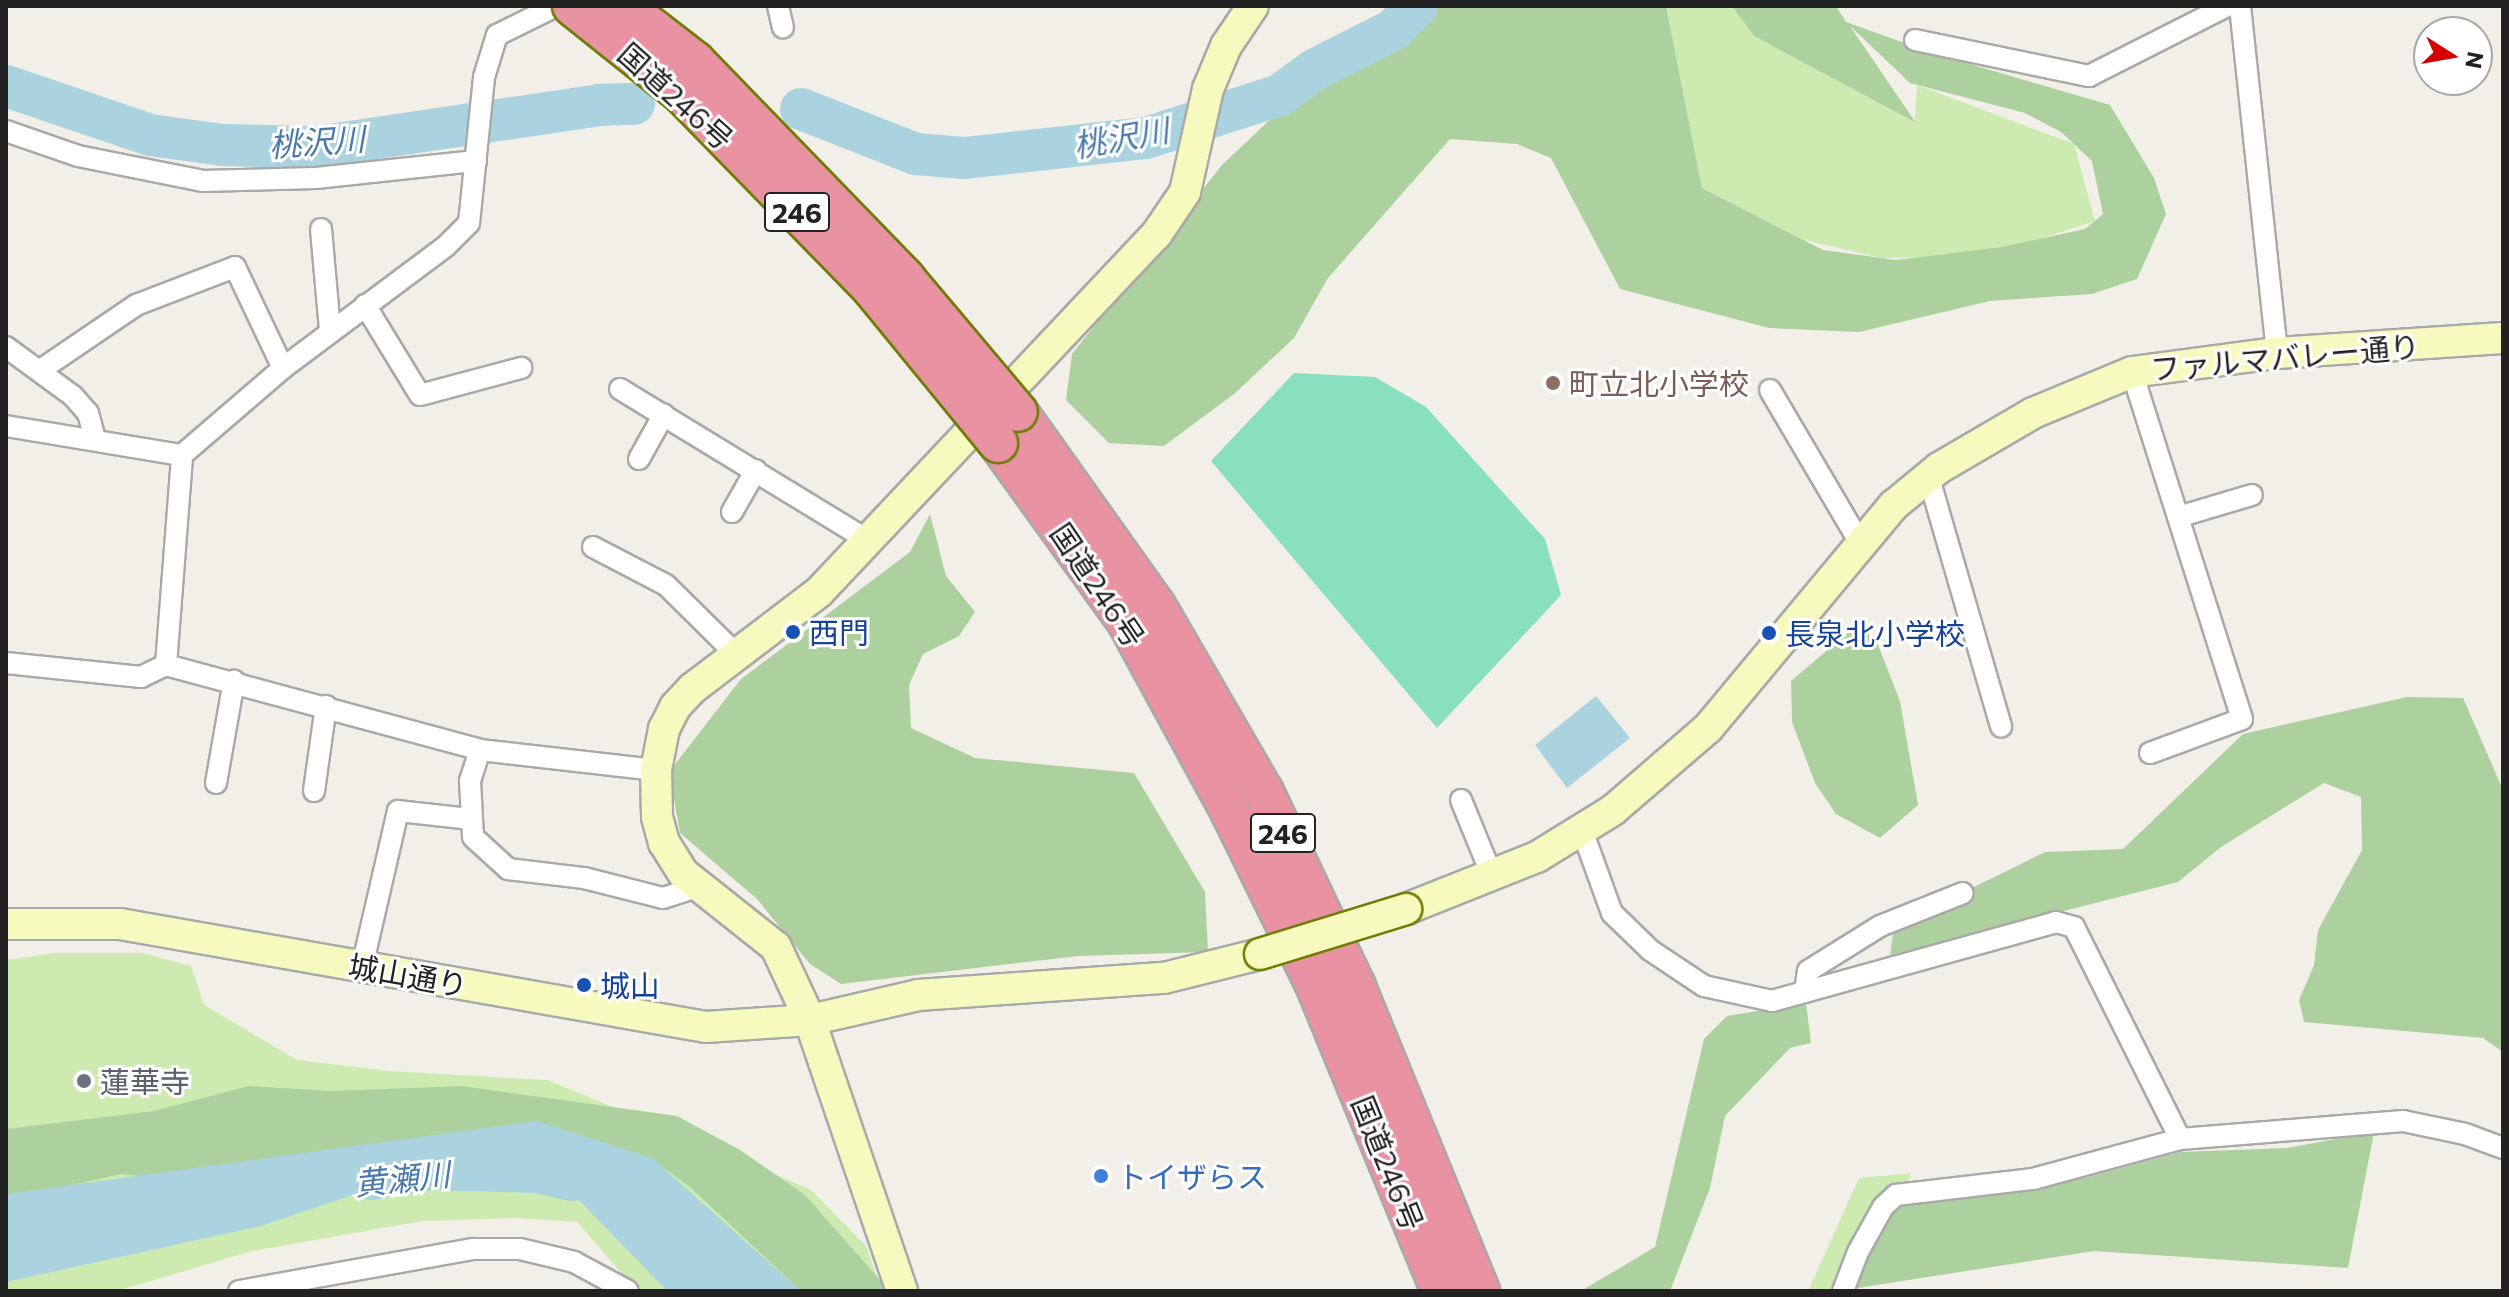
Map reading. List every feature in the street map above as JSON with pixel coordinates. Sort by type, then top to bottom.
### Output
[{"type":"highway","name":"国道246号","points":[[572,6],[703,116],[1008,428],[1156,606],[1264,792],[1356,987],[1480,1291]]},
{"type":"highway","name":"国道246号","points":[[624,6],[695,61],[905,278],[1008,428],[1127,622],[1228,807],[1317,989],[1441,1291]]},
{"type":"street","points":[[166,665],[182,455],[330,330],[469,223],[484,77],[497,35],[556,6]]},
{"type":"street","points":[[778,6],[783,27]]},
{"type":"street","points":[[902,1291],[810,1020],[776,947],[683,873],[664,843],[657,817],[656,770],[675,707],[799,611],[1156,235],[1185,192],[1208,89],[1226,46],[1253,6]]},
{"type":"street","points":[[1915,40],[2089,76],[2227,6]]},
{"type":"street","points":[[2240,6],[2277,353]]},
{"type":"street","points":[[6,131],[78,156],[203,181],[316,178],[476,155]]},
{"type":"street","points":[[321,229],[330,330]]},
{"type":"street","points":[[39,371],[136,305],[235,267],[283,368]]},
{"type":"street","points":[[365,305],[420,395],[521,368]]},
{"type":"street","name":"ファルマバレー通り","points":[[810,1020],[918,995],[1134,980],[1198,972],[1406,909],[1493,878],[1583,833],[1708,728],[1859,541],[1928,475],[2033,413],[2132,372],[2277,353],[2503,338]]},
{"type":"street","points":[[6,347],[88,413],[95,439]]},
{"type":"street","points":[[2132,372],[2242,719],[2150,753]]},
{"type":"street","points":[[620,389],[866,539]]},
{"type":"street","points":[[1770,390],[1859,541]]},
{"type":"street","points":[[639,459],[664,414]]},
{"type":"street","points":[[6,426],[182,455]]},
{"type":"street","points":[[732,512],[756,470]]},
{"type":"street","points":[[1928,475],[2001,727]]},
{"type":"street","points":[[2178,517],[2252,495]]},
{"type":"street","points":[[593,547],[666,585],[739,657]]},
{"type":"street","points":[[6,663],[141,677],[166,665],[480,750],[656,770]]},
{"type":"street","points":[[216,783],[234,681]]},
{"type":"street","points":[[314,791],[326,706]]},
{"type":"street","points":[[480,750],[470,781],[473,837],[508,869],[584,878],[663,898],[700,886]]},
{"type":"street","points":[[1461,800],[1493,878]]},
{"type":"street","points":[[362,967],[398,811],[471,819]]},
{"type":"street","points":[[1583,833],[1612,913],[1650,950],[1704,986],[1772,1001],[2056,922],[2074,927],[2180,1139]]},
{"type":"street","points":[[1805,992],[1808,971],[1880,926],[1963,893]]},
{"type":"street","name":"城山通り","points":[[6,924],[120,924],[706,1027],[810,1020]]},
{"type":"street","points":[[1843,1291],[1877,1219],[1896,1195],[2033,1179],[2180,1139],[2403,1121],[2465,1134],[2503,1148]]},
{"type":"street","points":[[239,1291],[473,1249],[520,1249],[574,1262],[628,1291]]},
{"type":"green space","points":[[1423,6],[1666,6],[1702,188],[1823,250],[1896,260],[2002,247],[2085,229],[2103,214],[2092,161],[2061,132],[2025,113],[1910,83],[1850,26],[1916,123],[1754,36],[1732,6],[1836,6],[1846,22],[1935,54],[2110,105],[2154,178],[2166,214],[2137,279],[2092,294],[1990,301],[1859,332],[1769,328],[1620,289],[1551,158],[1517,144],[1450,139],[1328,278],[1294,338],[1234,394],[1164,446],[1109,443],[1066,400],[1072,354],[1222,165],[1333,60],[1406,41]]},
{"type":"green space","points":[[1666,6],[1734,6],[1754,36],[1915,123],[1917,85],[2074,144],[2095,221],[1987,256],[1882,258],[1804,240],[1702,188]]},
{"type":"green space","points":[[1294,373],[1375,377],[1426,407],[1545,539],[1561,595],[1437,728],[1211,461]]},
{"type":"green space","points":[[930,514],[946,576],[975,612],[959,636],[923,654],[909,685],[911,728],[975,758],[1134,773],[1205,892],[1208,952],[1078,956],[841,984],[810,964],[757,899],[680,833],[669,772],[741,679],[910,552]]},
{"type":"green space","points":[[1858,624],[1876,640],[1900,701],[1918,805],[1880,838],[1836,814],[1815,783],[1792,722],[1791,681]]},
{"type":"green space","points":[[2407,697],[2463,698],[2503,790],[2503,1052],[2483,1038],[2304,1022],[2299,1000],[2314,965],[2318,930],[2362,850],[2361,797],[2324,783],[2221,847],[2178,882],[1890,955],[1894,926],[2045,852],[2123,849],[2243,734]]},
{"type":"green space","points":[[54,953],[143,953],[191,966],[204,1005],[297,1060],[389,1071],[547,1080],[811,1190],[866,1246],[882,1291],[637,1291],[577,1222],[518,1218],[423,1221],[252,1251],[117,1291],[6,1291],[6,960]]},
{"type":"green space","points":[[1806,1003],[1811,1043],[1790,1048],[1725,1116],[1710,1188],[1670,1291],[1581,1291],[1655,1247],[1704,1039],[1727,1016]]},
{"type":"green space","points":[[249,1086],[333,1091],[462,1086],[677,1116],[740,1150],[804,1194],[881,1281],[883,1291],[801,1291],[690,1187],[648,1157],[552,1130],[229,1186],[121,1174],[6,1200],[6,1129],[154,1111]]},
{"type":"green space","points":[[2374,1132],[2348,1268],[2094,1251],[1851,1289],[1878,1229],[1902,1201],[2081,1179],[2180,1152],[2287,1148]]},
{"type":"green space","points":[[1911,1173],[1908,1185],[1868,1208],[1835,1291],[1808,1291],[1859,1178]]},
{"type":"water","points":[[1596,696],[1630,738],[1567,788],[1535,745]]},
{"type":"water","points":[[536,1121],[652,1158],[801,1291],[667,1291],[570,1191],[472,1155],[261,1226],[6,1282],[6,1194]]},
{"type":"waterway","name":"桃沢川","points":[[801,109],[916,154],[964,158],[1146,138],[1280,95],[1314,70],[1393,30],[1417,6]]},
{"type":"waterway","name":"桃沢川","points":[[6,86],[150,135],[222,145],[316,147],[599,105],[634,104]]},
{"type":"waterway","name":"黄瀬川","points":[[372,1179],[432,1169],[537,1172],[572,1180]]},
{"type":"place","name":"町立北小学校","points":[[1553,383]]},
{"type":"place","name":"西門","points":[[793,632]]},
{"type":"place","name":"長泉北小学校","points":[[1769,633]]},
{"type":"place","name":"城山","points":[[584,985]]},
{"type":"place","name":"蓮華寺","points":[[84,1081]]},
{"type":"place","name":"トイザらス","points":[[1101,1176]]}]
